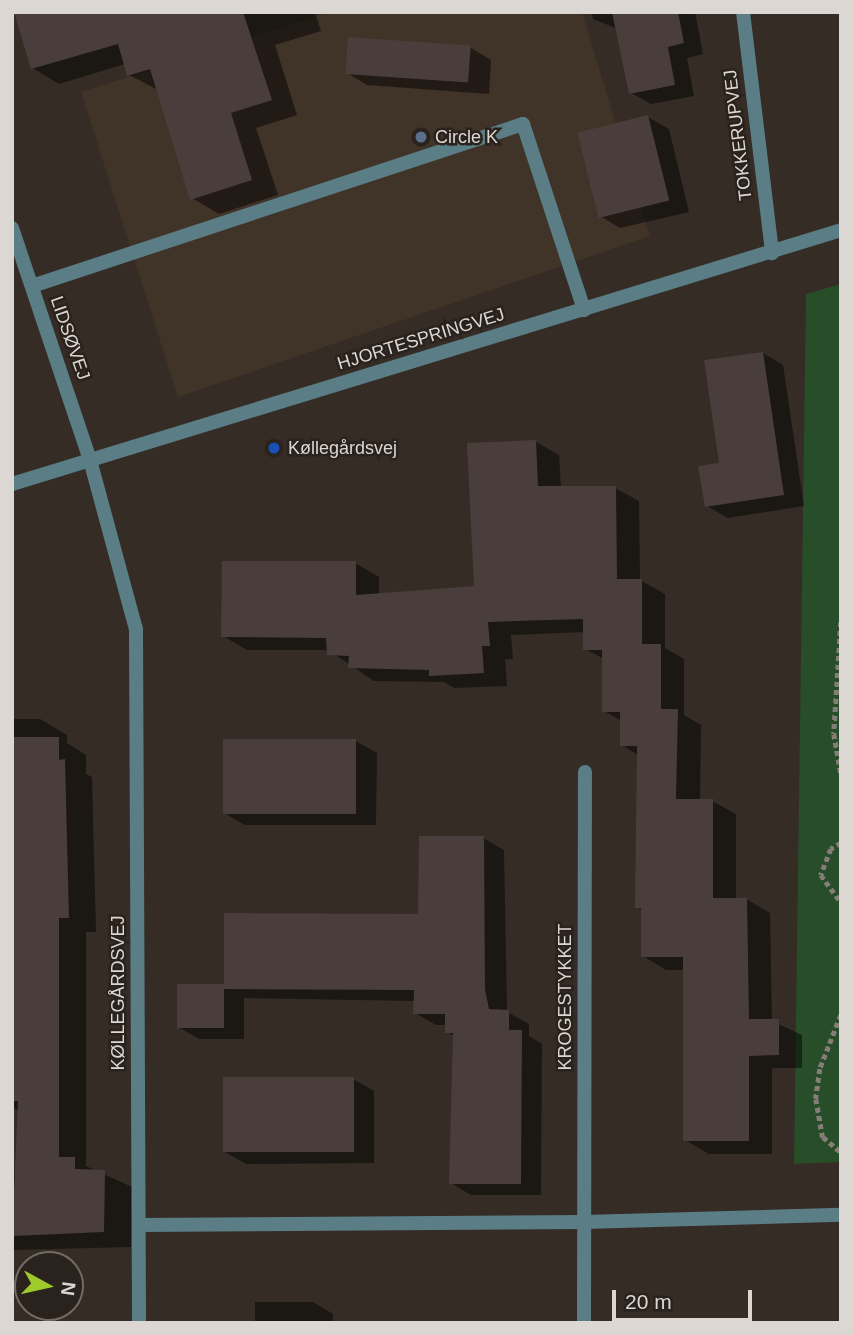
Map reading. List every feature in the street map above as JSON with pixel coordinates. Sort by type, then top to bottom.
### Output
[{"type":"street","name":"TOKKERUPVEJ","points":[[743,12],[772,253]]},
{"type":"street","points":[[32,286],[523,124],[584,310]]},
{"type":"street","name":"LIDSØVEJ","points":[[12,228],[90,460]]},
{"type":"street","name":"HJORTESPRINGVEJ","points":[[12,484],[841,230]]},
{"type":"street","name":"KØLLEGÅRDSVEJ","points":[[90,460],[136,629],[139,1323]]},
{"type":"street","name":"KROGESTYKKET","points":[[584,1323],[585,772]]},
{"type":"street","points":[[139,1225],[584,1222],[841,1216]]},
{"type":"path","points":[[841,622],[834,734],[841,772]]},
{"type":"path","points":[[841,843],[831,849],[821,875],[841,903]]},
{"type":"path","points":[[841,1015],[820,1069],[816,1099],[822,1137],[841,1152]]},
{"type":"shaded area","points":[[330,12],[582,12],[650,236],[178,397],[81,92]]},
{"type":"green space","points":[[841,284],[841,1162],[794,1164],[806,294]]},
{"type":"building","points":[[14,12],[243,12],[272,100],[231,113],[252,180],[190,200],[150,69],[127,76],[118,44],[31,69]]},
{"type":"building","points":[[612,12],[678,12],[684,43],[668,47],[675,85],[629,94]]},
{"type":"building","points":[[348,37],[471,46],[468,82],[345,74]]},
{"type":"building","points":[[648,115],[669,200],[598,218],[577,133]]},
{"type":"building","points":[[763,352],[784,495],[705,507],[698,466],[719,463],[704,360]]},
{"type":"building","points":[[536,440],[538,486],[616,486],[617,579],[642,579],[642,644],[661,644],[661,709],[678,709],[676,799],[713,799],[713,898],[747,898],[749,1019],[779,1019],[779,1055],[749,1056],[749,1141],[683,1141],[683,957],[641,957],[641,908],[635,908],[637,746],[620,746],[620,712],[602,712],[602,650],[583,650],[583,619],[488,622],[490,646],[482,646],[484,673],[429,676],[429,670],[348,668],[349,656],[327,655],[326,638],[221,637],[222,561],[356,561],[356,595],[474,586],[467,443]]},
{"type":"building","points":[[12,737],[59,737],[59,760],[65,759],[69,918],[59,918],[59,1157],[75,1157],[75,1169],[105,1170],[104,1232],[12,1236],[18,1101],[12,1101]]},
{"type":"building","points":[[223,739],[356,739],[356,814],[223,814]]},
{"type":"building","points":[[419,836],[484,836],[485,989],[489,1009],[509,1010],[509,1030],[522,1030],[521,1184],[449,1184],[453,1033],[445,1033],[445,1014],[413,1014],[414,990],[224,989],[224,913],[418,914]]},
{"type":"building","points":[[177,984],[224,984],[224,1028],[177,1028]]},
{"type":"building","points":[[223,1077],[354,1077],[354,1152],[223,1152]]},
{"type":"place","name":"Circle K","points":[[421,137]]},
{"type":"place","name":"Køllegårdsvej","points":[[274,448]]}]
